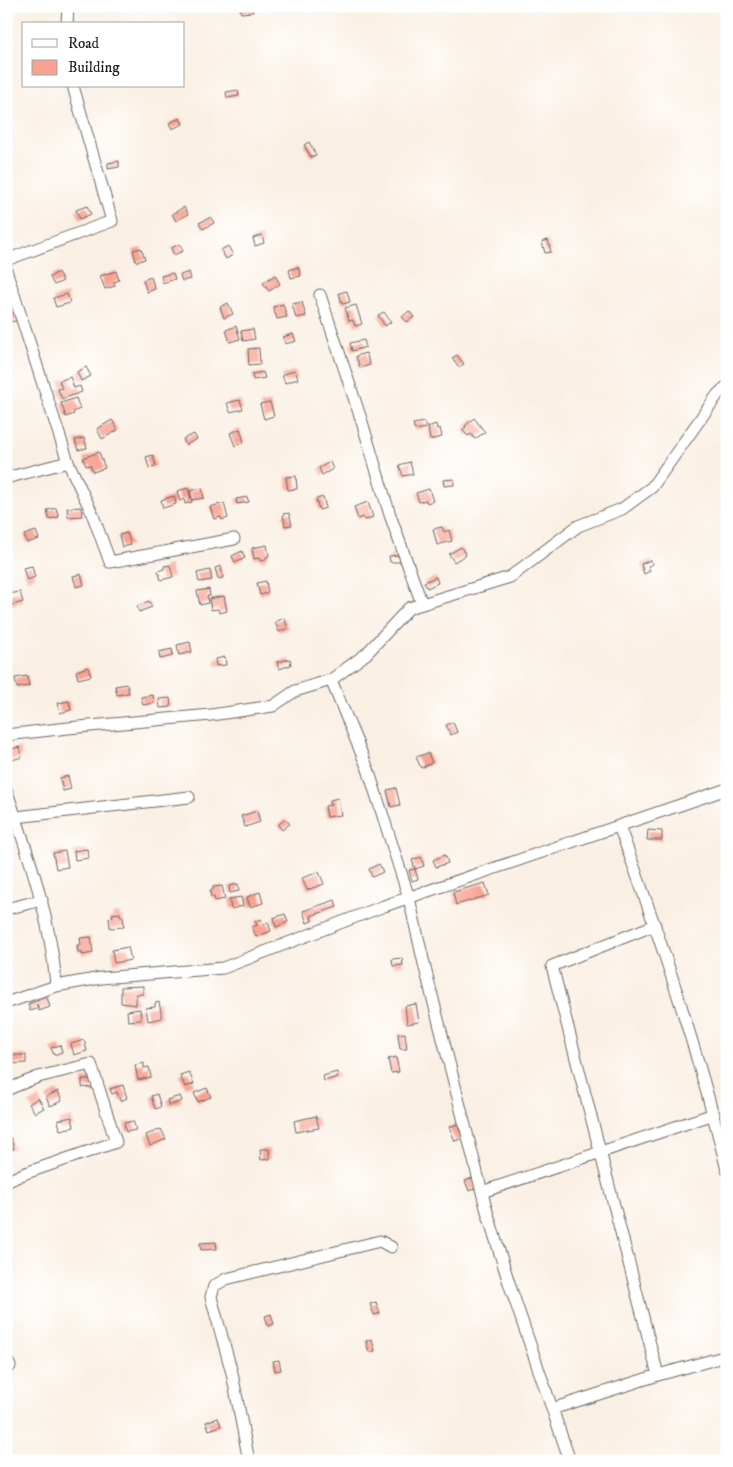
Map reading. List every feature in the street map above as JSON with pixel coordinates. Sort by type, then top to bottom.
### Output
[{"type":"street","points":[[67,22],[68,6]]},
{"type":"street","points":[[6,260],[112,221],[75,88]]},
{"type":"street","points":[[6,270],[68,462],[92,513],[110,562],[234,539]]},
{"type":"street","points":[[320,294],[390,514],[422,604]]},
{"type":"street","points":[[6,735],[211,716],[273,706],[295,692],[331,680],[366,654],[409,608],[510,577],[578,526],[622,509],[652,487],[718,394],[727,386]]},
{"type":"street","points":[[6,478],[68,462]]},
{"type":"street","points":[[331,680],[368,769],[409,898],[482,1192],[509,1283],[570,1461]]},
{"type":"street","points":[[6,789],[42,900],[55,969],[56,986]]},
{"type":"street","points":[[6,1003],[56,986],[101,978],[223,968],[409,898],[727,789]]},
{"type":"street","points":[[16,817],[189,797]]},
{"type":"street","points":[[619,826],[655,925],[714,1114],[727,1170]]},
{"type":"street","points":[[6,909],[42,900]]},
{"type":"street","points":[[655,925],[552,966],[658,1375]]},
{"type":"street","points":[[6,1090],[38,1077],[91,1064],[116,1142],[23,1174],[6,1182]]},
{"type":"street","points":[[482,1192],[714,1114]]},
{"type":"street","points":[[250,1461],[232,1373],[211,1297],[214,1286],[226,1279],[380,1241],[391,1247]]},
{"type":"street","points":[[552,1409],[658,1375],[727,1356]]},
{"type":"building","points":[[240,6],[252,6],[253,12],[241,13]]},
{"type":"building","points":[[238,90],[239,96],[227,98],[226,92]]},
{"type":"building","points":[[180,118],[183,124],[172,129],[169,123]]},
{"type":"building","points":[[309,142],[316,155],[311,157],[304,145]]},
{"type":"building","points":[[119,161],[119,167],[108,169],[108,163]]},
{"type":"building","points":[[87,206],[91,214],[80,219],[76,210]]},
{"type":"building","points":[[184,207],[188,214],[176,221],[172,214]]},
{"type":"building","points":[[211,217],[214,223],[203,229],[199,223]]},
{"type":"building","points":[[262,235],[264,243],[255,246],[253,238]]},
{"type":"building","points":[[548,240],[551,252],[545,253],[542,242]]},
{"type":"building","points":[[180,244],[183,251],[174,255],[171,248]]},
{"type":"building","points":[[228,246],[233,255],[226,259],[221,250]]},
{"type":"building","points":[[141,248],[145,259],[136,262],[133,250]]},
{"type":"building","points":[[298,267],[301,276],[291,278],[289,270]]},
{"type":"building","points":[[116,271],[119,280],[114,282],[115,286],[105,289],[100,276]]},
{"type":"building","points":[[58,272],[63,281],[54,285],[50,277]]},
{"type":"building","points":[[189,272],[191,279],[182,281],[180,275]]},
{"type":"building","points":[[173,273],[175,279],[163,283],[161,276]]},
{"type":"building","points":[[275,275],[280,284],[269,291],[263,283]]},
{"type":"building","points":[[151,277],[155,289],[147,292],[143,280]]},
{"type":"building","points":[[347,291],[350,302],[342,304],[339,293]]},
{"type":"building","points":[[67,294],[70,303],[56,307],[53,298]]},
{"type":"building","points":[[302,302],[306,316],[296,318],[292,304]]},
{"type":"building","points":[[228,303],[233,314],[224,318],[220,307]]},
{"type":"building","points":[[283,304],[287,317],[277,319],[273,307]]},
{"type":"building","points":[[356,305],[362,324],[355,326],[353,320],[349,321],[345,308]]},
{"type":"building","points":[[409,311],[414,317],[407,322],[402,317]]},
{"type":"building","points":[[384,312],[391,322],[385,326],[378,315]]},
{"type":"building","points":[[17,313],[17,321],[6,322],[6,315]]},
{"type":"building","points":[[236,326],[240,339],[230,342],[226,330]]},
{"type":"building","points":[[253,329],[255,339],[243,341],[241,331]]},
{"type":"building","points":[[293,334],[296,341],[285,344],[283,337]]},
{"type":"building","points":[[364,340],[366,347],[352,351],[350,343]]},
{"type":"building","points":[[259,348],[260,364],[249,365],[248,349]]},
{"type":"building","points":[[366,353],[370,365],[360,368],[356,356]]},
{"type":"building","points":[[457,355],[464,364],[458,367],[452,358]]},
{"type":"building","points":[[86,367],[91,376],[81,381],[77,372]]},
{"type":"building","points":[[295,370],[298,379],[285,383],[282,375]]},
{"type":"building","points":[[263,372],[265,378],[253,380],[252,374]]},
{"type":"building","points":[[70,377],[74,388],[80,386],[82,392],[62,399],[58,389],[62,388],[59,381]]},
{"type":"building","points":[[76,398],[80,409],[66,417],[61,403]]},
{"type":"building","points":[[240,400],[243,409],[230,412],[227,403]]},
{"type":"building","points":[[270,402],[274,416],[264,419],[260,404]]},
{"type":"building","points":[[474,418],[485,432],[475,439],[471,434],[468,436],[462,430]]},
{"type":"building","points":[[112,420],[118,430],[102,439],[97,429]]},
{"type":"building","points":[[424,422],[426,428],[415,430],[413,424]]},
{"type":"building","points":[[436,424],[437,429],[440,428],[442,437],[430,440],[428,427]]},
{"type":"building","points":[[240,429],[244,442],[235,446],[230,433]]},
{"type":"building","points":[[194,434],[197,439],[186,445],[183,439]]},
{"type":"building","points":[[84,438],[87,448],[78,450],[75,440]]},
{"type":"building","points":[[99,452],[105,468],[93,472],[90,465],[86,466],[83,458]]},
{"type":"building","points":[[153,455],[156,466],[149,468],[146,457]]},
{"type":"building","points":[[330,462],[333,469],[322,475],[319,468]]},
{"type":"building","points":[[410,462],[413,474],[403,476],[399,465]]},
{"type":"building","points":[[296,476],[297,489],[288,490],[286,477]]},
{"type":"building","points":[[454,479],[454,485],[444,486],[443,480]]},
{"type":"building","points":[[188,488],[192,502],[185,504],[184,499],[180,501],[177,491]]},
{"type":"building","points":[[202,488],[204,498],[192,500],[190,491]]},
{"type":"building","points":[[429,489],[433,501],[427,503],[426,500],[419,502],[416,493]]},
{"type":"building","points":[[174,496],[176,504],[163,508],[161,500]]},
{"type":"building","points":[[247,497],[249,502],[237,504],[236,499]]},
{"type":"building","points":[[323,497],[326,508],[319,510],[316,499]]},
{"type":"building","points":[[368,502],[373,517],[365,520],[363,517],[358,519],[354,507]]},
{"type":"building","points":[[224,503],[228,518],[222,520],[221,517],[214,519],[210,507]]},
{"type":"building","points":[[81,507],[82,516],[68,517],[67,508]]},
{"type":"building","points":[[56,508],[59,517],[49,519],[47,510]]},
{"type":"building","points":[[289,513],[292,525],[285,526],[283,514]]},
{"type":"building","points":[[442,527],[444,532],[449,530],[452,541],[437,545],[433,529]]},
{"type":"building","points":[[36,531],[39,539],[27,543],[24,535]]},
{"type":"building","points":[[127,533],[131,545],[122,547],[119,535]]},
{"type":"building","points":[[267,545],[269,556],[266,557],[266,560],[254,559],[252,548]]},
{"type":"building","points":[[461,547],[466,555],[454,562],[449,554]]},
{"type":"building","points":[[242,551],[245,558],[235,563],[232,556]]},
{"type":"building","points":[[399,555],[400,562],[390,562],[389,556]]},
{"type":"building","points":[[651,560],[653,564],[648,566],[650,571],[644,574],[641,564]]},
{"type":"building","points":[[170,565],[173,577],[161,580],[158,571],[164,569],[164,566]]},
{"type":"building","points":[[32,566],[35,577],[27,580],[23,568]]},
{"type":"building","points":[[221,566],[223,578],[218,579],[215,568]]},
{"type":"building","points":[[210,570],[212,580],[199,582],[197,573]]},
{"type":"building","points":[[81,574],[84,585],[76,587],[73,576]]},
{"type":"building","points":[[436,577],[438,583],[427,588],[424,582]]},
{"type":"building","points":[[266,581],[268,593],[260,595],[257,583]]},
{"type":"building","points":[[209,589],[208,603],[200,605],[197,591]]},
{"type":"building","points":[[20,592],[23,602],[12,605],[9,594]]},
{"type":"building","points":[[224,596],[227,611],[219,613],[218,609],[211,610],[209,599]]},
{"type":"building","points":[[149,601],[152,607],[139,612],[137,606]]},
{"type":"building","points":[[284,618],[288,628],[279,632],[275,622]]},
{"type":"building","points":[[190,642],[192,652],[179,655],[177,645]]},
{"type":"building","points":[[172,649],[173,656],[160,659],[159,652]]},
{"type":"building","points":[[225,657],[226,665],[216,666],[215,659]]},
{"type":"building","points":[[290,659],[291,665],[279,669],[277,662]]},
{"type":"building","points":[[88,667],[91,676],[78,679],[76,671]]},
{"type":"building","points":[[27,676],[29,686],[17,688],[15,678]]},
{"type":"building","points":[[127,684],[129,693],[117,695],[115,686]]},
{"type":"building","points":[[153,695],[154,703],[143,705],[141,697]]},
{"type":"building","points":[[170,698],[171,707],[160,708],[159,699]]},
{"type":"building","points":[[69,701],[71,710],[60,713],[58,703]]},
{"type":"building","points":[[453,722],[457,732],[451,735],[446,725]]},
{"type":"building","points":[[20,747],[22,757],[9,761],[6,750]]},
{"type":"building","points":[[428,753],[432,763],[421,768],[416,757]]},
{"type":"building","points":[[68,776],[71,789],[63,791],[60,778]]},
{"type":"building","points":[[396,788],[400,805],[391,807],[387,790]]},
{"type":"building","points":[[338,798],[341,815],[327,817],[325,806],[331,805],[330,800]]},
{"type":"building","points":[[257,811],[260,822],[245,827],[241,816]]},
{"type":"building","points":[[285,819],[290,824],[282,830],[278,825]]},
{"type":"building","points":[[648,830],[662,831],[662,840],[647,840]]},
{"type":"building","points":[[87,849],[89,858],[75,860],[74,851]]},
{"type":"building","points":[[65,851],[68,867],[56,869],[53,853]]},
{"type":"building","points":[[445,855],[448,863],[436,867],[433,860]]},
{"type":"building","points":[[421,857],[424,866],[415,869],[412,860]]},
{"type":"building","points":[[379,864],[383,872],[372,877],[369,869]]},
{"type":"building","points":[[415,869],[418,879],[412,881],[409,870]]},
{"type":"building","points":[[319,872],[324,884],[307,890],[302,878]]},
{"type":"building","points":[[485,883],[489,895],[456,905],[453,892]]},
{"type":"building","points":[[238,884],[239,891],[230,893],[229,886]]},
{"type":"building","points":[[222,886],[225,899],[215,901],[214,897],[211,897],[210,891],[213,890],[213,887]]},
{"type":"building","points":[[260,892],[263,903],[250,907],[247,897]]},
{"type":"building","points":[[241,897],[243,906],[231,909],[229,899]]},
{"type":"building","points":[[335,900],[337,907],[311,916],[312,921],[307,923],[303,911]]},
{"type":"building","points":[[120,913],[120,916],[123,916],[124,927],[110,928],[109,918],[113,917],[112,914]]},
{"type":"building","points":[[285,914],[288,922],[276,927],[273,918]]},
{"type":"building","points":[[261,919],[263,925],[268,922],[271,931],[256,937],[252,927],[257,925],[255,921]]},
{"type":"building","points":[[91,937],[93,953],[82,955],[82,952],[78,952],[77,945],[81,945],[80,938]]},
{"type":"building","points":[[128,947],[131,960],[114,963],[112,950]]},
{"type":"building","points":[[402,958],[403,965],[393,966],[392,959]]},
{"type":"building","points":[[143,986],[143,994],[136,994],[136,1005],[121,1003],[121,987]]},
{"type":"building","points":[[47,997],[50,1007],[39,1011],[37,1004],[37,1009],[30,1011],[28,1004]]},
{"type":"building","points":[[159,1002],[162,1018],[148,1021],[146,1008],[155,1007],[155,1003]]},
{"type":"building","points":[[416,1004],[419,1022],[407,1024],[405,1006]]},
{"type":"building","points":[[140,1009],[141,1020],[128,1021],[127,1011]]},
{"type":"building","points":[[405,1033],[407,1049],[400,1049],[398,1034]]},
{"type":"building","points":[[84,1040],[87,1051],[74,1055],[71,1044]]},
{"type":"building","points":[[60,1045],[62,1052],[54,1055],[51,1048]]},
{"type":"building","points":[[11,1055],[26,1055],[26,1063],[11,1064]]},
{"type":"building","points":[[396,1057],[399,1072],[391,1073],[388,1059]]},
{"type":"building","points":[[144,1063],[144,1068],[149,1067],[151,1077],[138,1080],[135,1065]]},
{"type":"building","points":[[189,1072],[194,1084],[185,1087],[180,1075]]},
{"type":"building","points":[[337,1072],[338,1077],[324,1081],[323,1076]]},
{"type":"building","points":[[82,1079],[93,1079],[93,1088],[82,1087]]},
{"type":"building","points":[[123,1085],[127,1098],[120,1101],[117,1092],[112,1094],[110,1089]]},
{"type":"building","points":[[207,1088],[211,1097],[198,1102],[194,1093]]},
{"type":"building","points":[[58,1091],[62,1101],[50,1106],[46,1097]]},
{"type":"building","points":[[157,1094],[161,1107],[155,1109],[151,1096]]},
{"type":"building","points":[[180,1096],[182,1101],[169,1106],[167,1100]]},
{"type":"building","points":[[38,1098],[44,1108],[35,1113],[29,1104]]},
{"type":"building","points":[[316,1116],[319,1128],[296,1132],[294,1121]]},
{"type":"building","points":[[72,1117],[74,1127],[60,1130],[58,1120]]},
{"type":"building","points":[[133,1121],[136,1130],[126,1132],[124,1123]]},
{"type":"building","points":[[457,1124],[463,1138],[455,1141],[449,1127]]},
{"type":"building","points":[[161,1129],[166,1139],[150,1146],[146,1135]]},
{"type":"building","points":[[11,1138],[14,1149],[6,1151],[6,1139]]},
{"type":"building","points":[[260,1149],[269,1149],[270,1159],[261,1160]]},
{"type":"building","points":[[472,1178],[476,1188],[469,1191],[465,1181]]},
{"type":"building","points":[[216,1242],[217,1249],[201,1250],[200,1243]]},
{"type":"building","points":[[376,1302],[380,1313],[374,1315],[370,1304]]},
{"type":"building","points":[[271,1314],[274,1324],[268,1326],[265,1316]]},
{"type":"building","points":[[372,1339],[375,1351],[369,1352],[366,1341]]},
{"type":"building","points":[[279,1360],[281,1370],[275,1371],[273,1361]]},
{"type":"building","points":[[218,1418],[221,1426],[209,1430],[206,1422]]}]
